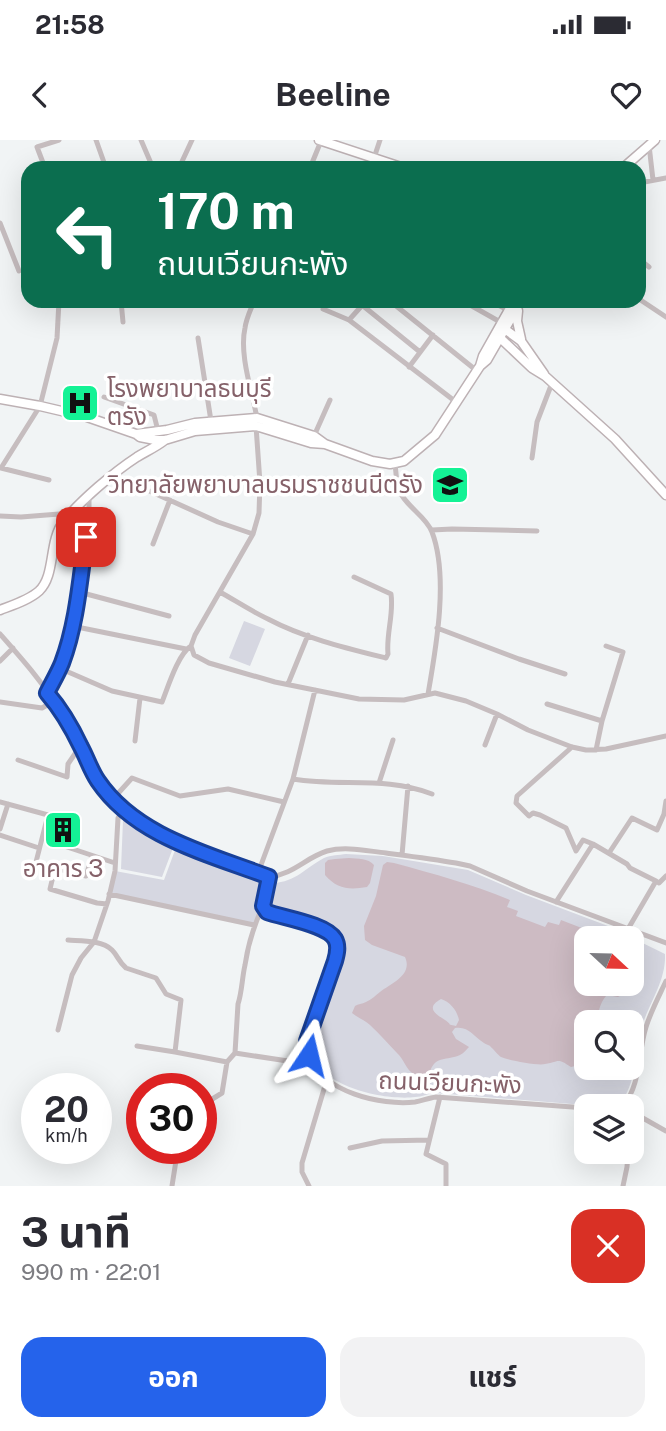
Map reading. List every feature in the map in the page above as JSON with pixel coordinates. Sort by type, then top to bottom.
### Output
[{"type":"main road","points":[[320,140],[383,161]]},
{"type":"main road","points":[[631,161],[652,143]]},
{"type":"main road","points":[[0,399],[40,405],[87,417],[138,435],[161,435],[257,422],[311,443],[325,444],[372,461],[396,463],[418,451],[435,435],[483,356],[516,308]]},
{"type":"main road","points":[[520,308],[517,321],[521,341]]},
{"type":"main road","points":[[478,368],[491,355],[508,310]]},
{"type":"main road","points":[[501,330],[521,341],[549,379]]},
{"type":"main road","points":[[501,330],[515,353]]},
{"type":"main road","points":[[491,355],[502,349],[515,353],[549,379],[615,439],[666,495]]},
{"type":"main road","points":[[0,610],[36,594],[45,584],[62,524],[140,453],[149,452],[161,435],[195,423],[257,422],[314,436],[325,444]]},
{"type":"main road","points":[[138,435],[140,453]]},
{"type":"street","points":[[42,161],[37,147],[59,140]]},
{"type":"street","points":[[96,140],[104,161]]},
{"type":"street","points":[[141,140],[150,161]]},
{"type":"street","points":[[182,161],[192,140]]},
{"type":"street","points":[[312,161],[320,140]]},
{"type":"street","points":[[374,158],[380,140]]},
{"type":"street","points":[[652,143],[653,180]]},
{"type":"street","points":[[646,182],[666,178]]},
{"type":"street","points":[[0,223],[19,271]]},
{"type":"street","points":[[646,304],[666,317]]},
{"type":"street","points":[[49,480],[1,468],[40,405],[57,338],[58,308]]},
{"type":"street","points":[[122,308],[123,322]]},
{"type":"street","points":[[59,668],[112,691],[162,702],[173,675],[253,534],[259,513],[257,422],[243,341],[252,308]]},
{"type":"street","points":[[349,320],[360,308]]},
{"type":"street","points":[[370,308],[420,352]]},
{"type":"street","points":[[399,308],[478,368]]},
{"type":"street","points":[[474,308],[501,330]]},
{"type":"street","points":[[504,308],[508,310]]},
{"type":"street","points":[[323,309],[349,320],[456,402]]},
{"type":"street","points":[[410,367],[433,335]]},
{"type":"street","points":[[198,338],[211,421]]},
{"type":"street","points":[[533,458],[537,422],[549,379]]},
{"type":"street","points":[[104,397],[154,415],[161,435]]},
{"type":"street","points":[[314,436],[330,400]]},
{"type":"street","points":[[396,463],[400,492],[432,530],[438,554],[440,603],[428,694]]},
{"type":"street","points":[[114,475],[218,522],[253,534]]},
{"type":"street","points":[[47,693],[59,668],[72,626],[79,593],[89,497]]},
{"type":"street","points":[[153,544],[170,500]]},
{"type":"street","points":[[0,516],[72,513]]},
{"type":"street","points":[[432,530],[452,528],[537,531]]},
{"type":"street","points":[[220,592],[269,620],[339,646],[386,658],[393,606],[391,594],[354,577]]},
{"type":"street","points":[[79,593],[169,616]]},
{"type":"street","points":[[72,626],[189,647],[194,655],[209,663],[359,699],[404,700],[435,693],[466,701],[572,747],[596,750],[666,736]]},
{"type":"street","points":[[437,628],[565,674]]},
{"type":"street","points":[[0,634],[54,701],[96,778],[113,799],[149,827],[178,842],[269,877],[282,876],[318,855],[339,849],[402,855],[470,866],[620,926]]},
{"type":"street","points":[[288,684],[308,635]]},
{"type":"street","points":[[596,750],[623,652],[606,646]]},
{"type":"street","points":[[0,661],[13,648]]},
{"type":"street","points":[[258,873],[293,779],[315,690]]},
{"type":"street","points":[[135,741],[140,698]]},
{"type":"street","points":[[0,702],[42,708],[54,701]]},
{"type":"street","points":[[547,705],[602,722]]},
{"type":"street","points":[[485,745],[497,714]]},
{"type":"street","points":[[379,783],[393,740]]},
{"type":"street","points":[[18,760],[67,777],[68,764],[80,745]]},
{"type":"street","points":[[572,747],[517,796],[516,803],[528,816],[533,813],[540,815],[566,828],[576,851],[583,840],[659,883],[666,876]]},
{"type":"street","points":[[113,799],[132,778],[180,796],[228,789],[284,802]]},
{"type":"street","points":[[293,779],[408,786],[432,794]]},
{"type":"street","points":[[402,855],[408,786]]},
{"type":"street","points":[[609,853],[632,818],[657,830],[666,801]]},
{"type":"street","points":[[0,802],[48,815],[36,862],[86,876],[92,856]]},
{"type":"street","points":[[0,829],[8,804]]},
{"type":"street","points":[[58,1030],[72,975],[94,942],[107,904],[115,863],[118,818],[124,810]]},
{"type":"street","points":[[72,819],[64,846],[115,863]]},
{"type":"street","points":[[0,835],[39,848]]},
{"type":"street","points":[[556,902],[593,844]]},
{"type":"street","points":[[55,868],[50,889],[107,904]]},
{"type":"street","points":[[217,1096],[222,1093],[226,1062],[235,1053],[238,1004],[254,925],[263,906],[269,877]]},
{"type":"street","points":[[630,926],[656,881]]},
{"type":"street","points":[[109,894],[254,925]]},
{"type":"street","points":[[263,906],[267,912],[327,931],[335,939],[338,949],[335,961],[307,1041],[314,1065]]},
{"type":"street","points":[[644,935],[666,943]]},
{"type":"street","points":[[68,940],[94,942],[109,947],[126,968],[156,978],[166,994],[181,1000],[175,1052]]},
{"type":"street","points":[[629,1094],[646,1026],[666,981]]},
{"type":"street","points":[[137,1046],[226,1062]]},
{"type":"street","points":[[235,1053],[314,1065]]},
{"type":"street","name":"ถนนเวียนกะพัง","points":[[314,1065],[327,1079],[372,1100],[415,1102],[440,1097],[574,1107]]},
{"type":"street","points":[[309,1186],[302,1172],[302,1163],[327,1079]]},
{"type":"street","points":[[440,1097],[426,1154],[446,1164],[446,1186]]},
{"type":"street","points":[[644,1119],[666,1131]]},
{"type":"street","points":[[350,1148],[382,1141],[429,1140]]},
{"type":"street","points":[[172,1186],[175,1164]]},
{"type":"street","points":[[623,1186],[627,1164]]},
{"type":"shaded area","points":[[244,621],[265,629],[250,666],[229,658]]},
{"type":"shaded area","points":[[126,818],[158,839],[173,845],[162,877],[121,869],[123,820]]},
{"type":"shaded area","points":[[178,842],[269,877],[254,925],[109,894],[115,871],[164,880]]},
{"type":"shaded area","points":[[383,856],[468,870],[608,926],[574,926],[574,996],[644,996],[644,944],[665,954],[663,973],[644,1021],[644,1010],[574,1010],[574,1080],[631,1080],[626,1094],[574,1094],[574,1104],[436,1093],[403,1098],[372,1094],[341,1083],[328,1075],[318,1065],[313,1053],[314,1042],[343,957],[342,944],[337,934],[329,927],[318,921],[270,907],[268,898],[273,883],[294,877],[324,858]]},
{"type":"shaded area","points":[[328,860],[366,860],[374,865],[367,887],[344,887],[325,875],[325,863]]},
{"type":"shaded area","points":[[387,862],[394,863],[496,894],[510,900],[507,907],[518,911],[516,916],[545,927],[548,922],[559,925],[561,920],[577,926],[574,926],[574,996],[606,996],[600,1010],[574,1010],[574,1066],[560,1061],[541,1064],[509,1060],[467,1030],[455,1028],[452,1032],[456,1039],[469,1047],[465,1051],[455,1057],[438,1061],[426,1074],[411,1072],[399,1055],[368,1023],[352,1013],[355,1006],[370,1000],[395,982],[406,969],[405,957],[365,940],[364,926],[376,896],[383,865]],"holes":[[[441,999],[453,1007],[459,1020],[456,1026],[450,1025],[433,1008]]]},
{"type":"place","name":"โรงพยาบาลธนบุรี ตรัง","points":[[80,403]]},
{"type":"place","name":"วิทยาลัยพยาบาลบรมราชชนนีตรัง","points":[[450,485]]},
{"type":"place","name":"อาคาร 3","points":[[63,830]]},
{"type":"route","points":[[86,537],[72,624],[61,666],[47,693],[62,713],[96,778],[126,811],[178,842],[269,877],[263,906],[267,912],[315,926],[327,931],[335,939],[338,949],[307,1041],[309,1055]]}]
